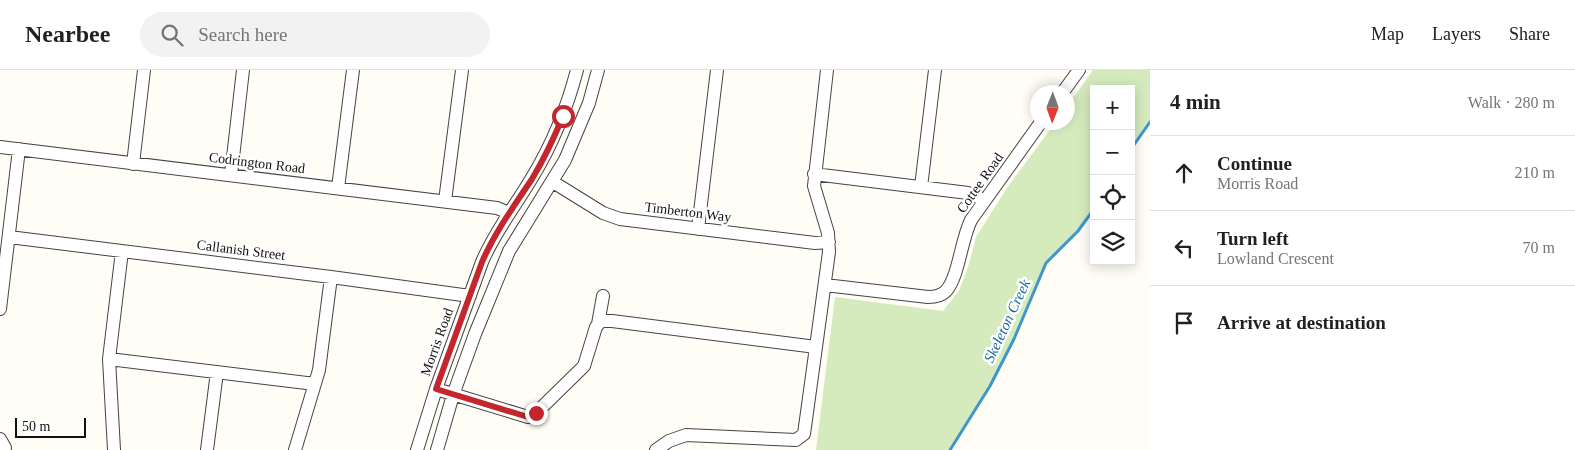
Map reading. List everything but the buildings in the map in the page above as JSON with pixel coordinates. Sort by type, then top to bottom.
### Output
[{"type":"street","points":[[133,164],[144,70]]},
{"type":"street","points":[[230,175],[243,70]]},
{"type":"street","points":[[338,188],[353,70]]},
{"type":"street","points":[[445,202],[462,70]]},
{"type":"street","name":"Morris Road","points":[[417,450],[436,389],[489,246],[509,212],[533,178],[550,146],[563,116],[577,70]]},
{"type":"street","points":[[437,450],[453,395],[509,250],[565,160],[589,103],[598,70]]},
{"type":"street","points":[[698,229],[717,70]]},
{"type":"street","points":[[656,450],[669,441],[686,435],[796,440],[804,434],[825,289],[829,242],[824,217],[814,186],[827,70]]},
{"type":"street","points":[[922,187],[935,70]]},
{"type":"street","points":[[1068,85],[1079,70]]},
{"type":"street","name":"Cottee Road","points":[[825,289],[928,297],[941,295],[946,291],[954,275],[965,231],[970,220],[1035,130]]},
{"type":"street","name":"Codrington Road","points":[[0,147],[497,208],[509,212]]},
{"type":"street","points":[[0,309],[19,149]]},
{"type":"street","points":[[814,174],[968,193],[984,201]]},
{"type":"street","name":"Timberton Way","points":[[553,182],[602,213],[620,219],[815,243],[829,242]]},
{"type":"street","name":"Callanish Street","points":[[9,237],[470,296]]},
{"type":"street","points":[[489,246],[509,250]]},
{"type":"street","points":[[114,450],[110,359],[122,251]]},
{"type":"street","points":[[295,450],[320,364],[331,277]]},
{"type":"street","points":[[436,389],[528,417],[536,413],[584,366],[598,324],[603,296]]},
{"type":"street","points":[[598,324],[601,321],[612,321],[816,347]]},
{"type":"street","points":[[110,359],[315,384]]},
{"type":"street","points":[[207,450],[217,372]]},
{"type":"green space","points":[[1093,70],[1150,70],[1150,122],[1135,143],[1135,85],[1090,85],[1090,214],[1078,231],[1046,263],[1014,339],[990,386],[950,450],[816,450],[835,297],[943,311],[959,291],[976,237],[1007,188],[1050,130],[1075,130],[1075,95]]},
{"type":"waterway","name":"Skeleton Creek","points":[[1135,143],[1150,122]]},
{"type":"waterway","name":"Skeleton Creek","points":[[950,450],[990,386],[1014,339],[1046,263],[1078,231],[1090,214]]},
{"type":"route","points":[[536,413],[528,417],[436,389],[489,246],[509,212],[533,178],[563,116]]}]
